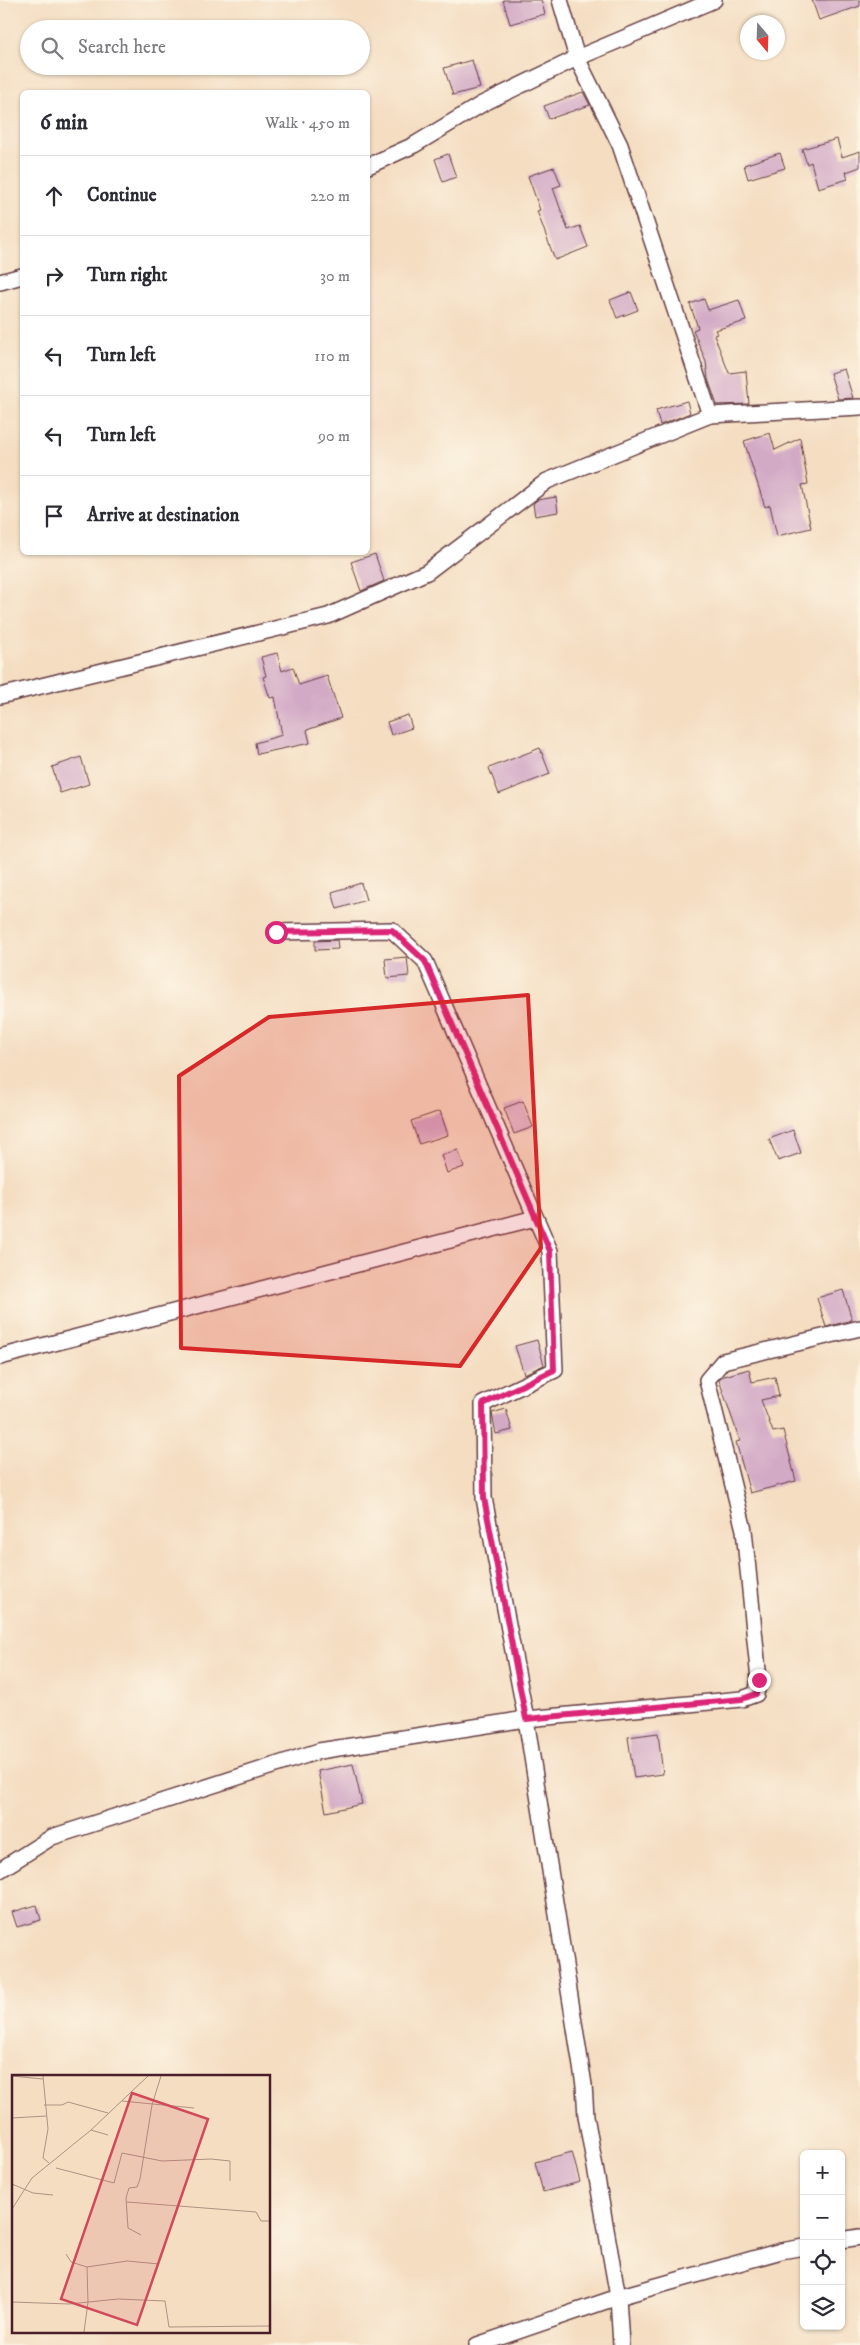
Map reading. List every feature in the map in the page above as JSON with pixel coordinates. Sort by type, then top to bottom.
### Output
[{"type":"street","points":[[560,0],[577,58],[620,145],[710,415]]},
{"type":"street","points":[[370,165],[414,145],[482,104],[577,58],[714,0]]},
{"type":"street","points":[[0,282],[20,277]]},
{"type":"street","points":[[0,696],[328,616],[427,572],[547,481],[710,415],[860,407]]},
{"type":"street","points":[[276,932],[392,930],[425,961],[550,1251],[554,1370],[483,1404],[484,1498],[526,1719],[584,2085],[586,2116],[618,2296],[621,2345]]},
{"type":"street","points":[[0,1357],[536,1218]]},
{"type":"street","points":[[0,1870],[52,1836],[319,1751],[526,1719],[742,1699],[756,1694],[759,1680],[744,1530],[707,1380],[723,1361],[860,1328]]},
{"type":"street","points":[[845,2239],[860,2237]]},
{"type":"street","points":[[477,2345],[618,2296],[781,2251],[800,2248]]},
{"type":"highlighted area","points":[[528,995],[541,1248],[460,1366],[181,1348],[179,1076],[269,1017]]},
{"type":"building","points":[[503,0],[541,0],[545,14],[510,24]]},
{"type":"building","points":[[812,0],[860,0],[860,6],[819,20]]},
{"type":"building","points":[[472,60],[480,88],[453,95],[444,68]]},
{"type":"building","points":[[583,92],[590,105],[549,119],[544,106]]},
{"type":"building","points":[[837,139],[842,157],[860,151],[860,167],[846,172],[848,179],[818,188],[811,162],[807,164],[802,149]]},
{"type":"building","points":[[780,153],[785,168],[748,179],[744,165]]},
{"type":"building","points":[[448,154],[456,177],[443,182],[435,159]]},
{"type":"building","points":[[554,167],[561,185],[553,188],[568,230],[580,226],[588,247],[555,260],[537,211],[540,210],[528,176]]},
{"type":"building","points":[[631,292],[638,310],[617,318],[610,300]]},
{"type":"building","points":[[704,299],[708,310],[739,300],[746,321],[715,330],[717,334],[714,335],[729,373],[746,371],[749,404],[717,405],[708,379],[706,362],[693,330],[698,328],[690,304]]},
{"type":"building","points":[[844,369],[853,398],[838,399],[830,373]]},
{"type":"building","points":[[687,401],[690,413],[660,425],[656,410]]},
{"type":"building","points":[[770,433],[775,450],[800,438],[808,484],[802,485],[811,528],[777,536],[770,505],[765,507],[744,441]]},
{"type":"building","points":[[556,497],[558,512],[535,516],[533,504],[537,500]]},
{"type":"building","points":[[375,554],[384,581],[361,591],[351,562]]},
{"type":"building","points":[[277,653],[282,671],[293,667],[299,685],[327,676],[341,718],[307,730],[310,743],[257,754],[255,743],[282,735],[275,697],[270,698],[263,677],[266,676],[261,657]]},
{"type":"building","points":[[408,715],[412,728],[391,735],[387,722]]},
{"type":"building","points":[[540,748],[550,774],[499,794],[489,768]]},
{"type":"building","points":[[81,757],[89,784],[60,793],[52,767]]},
{"type":"building","points":[[361,883],[366,900],[337,909],[332,892]]},
{"type":"building","points":[[337,940],[338,949],[315,950],[315,941]]},
{"type":"building","points":[[407,957],[409,976],[387,978],[385,959]]},
{"type":"building","points":[[523,1101],[533,1127],[514,1134],[504,1108]]},
{"type":"building","points":[[440,1111],[448,1135],[419,1144],[411,1121]]},
{"type":"building","points":[[793,1130],[801,1153],[778,1161],[769,1139]]},
{"type":"building","points":[[458,1150],[464,1167],[447,1173],[441,1155]]},
{"type":"building","points":[[843,1290],[852,1320],[826,1327],[817,1298]]},
{"type":"building","points":[[537,1340],[544,1365],[524,1374],[515,1346]]},
{"type":"building","points":[[749,1369],[752,1382],[775,1377],[779,1396],[761,1400],[773,1432],[783,1430],[796,1481],[750,1493],[736,1442],[740,1441],[719,1380],[721,1377]]},
{"type":"building","points":[[506,1409],[512,1430],[496,1434],[492,1413]]},
{"type":"building","points":[[658,1733],[663,1774],[634,1778],[628,1737]]},
{"type":"building","points":[[353,1764],[362,1804],[326,1812],[318,1771]]},
{"type":"building","points":[[37,1905],[41,1920],[17,1927],[12,1912]]},
{"type":"building","points":[[572,2152],[580,2182],[543,2192],[535,2162]]},
{"type":"route","points":[[276,932],[392,930],[425,961],[516,1176],[550,1251],[554,1370],[483,1404],[484,1498],[526,1719],[742,1699],[756,1694],[759,1680]]}]
